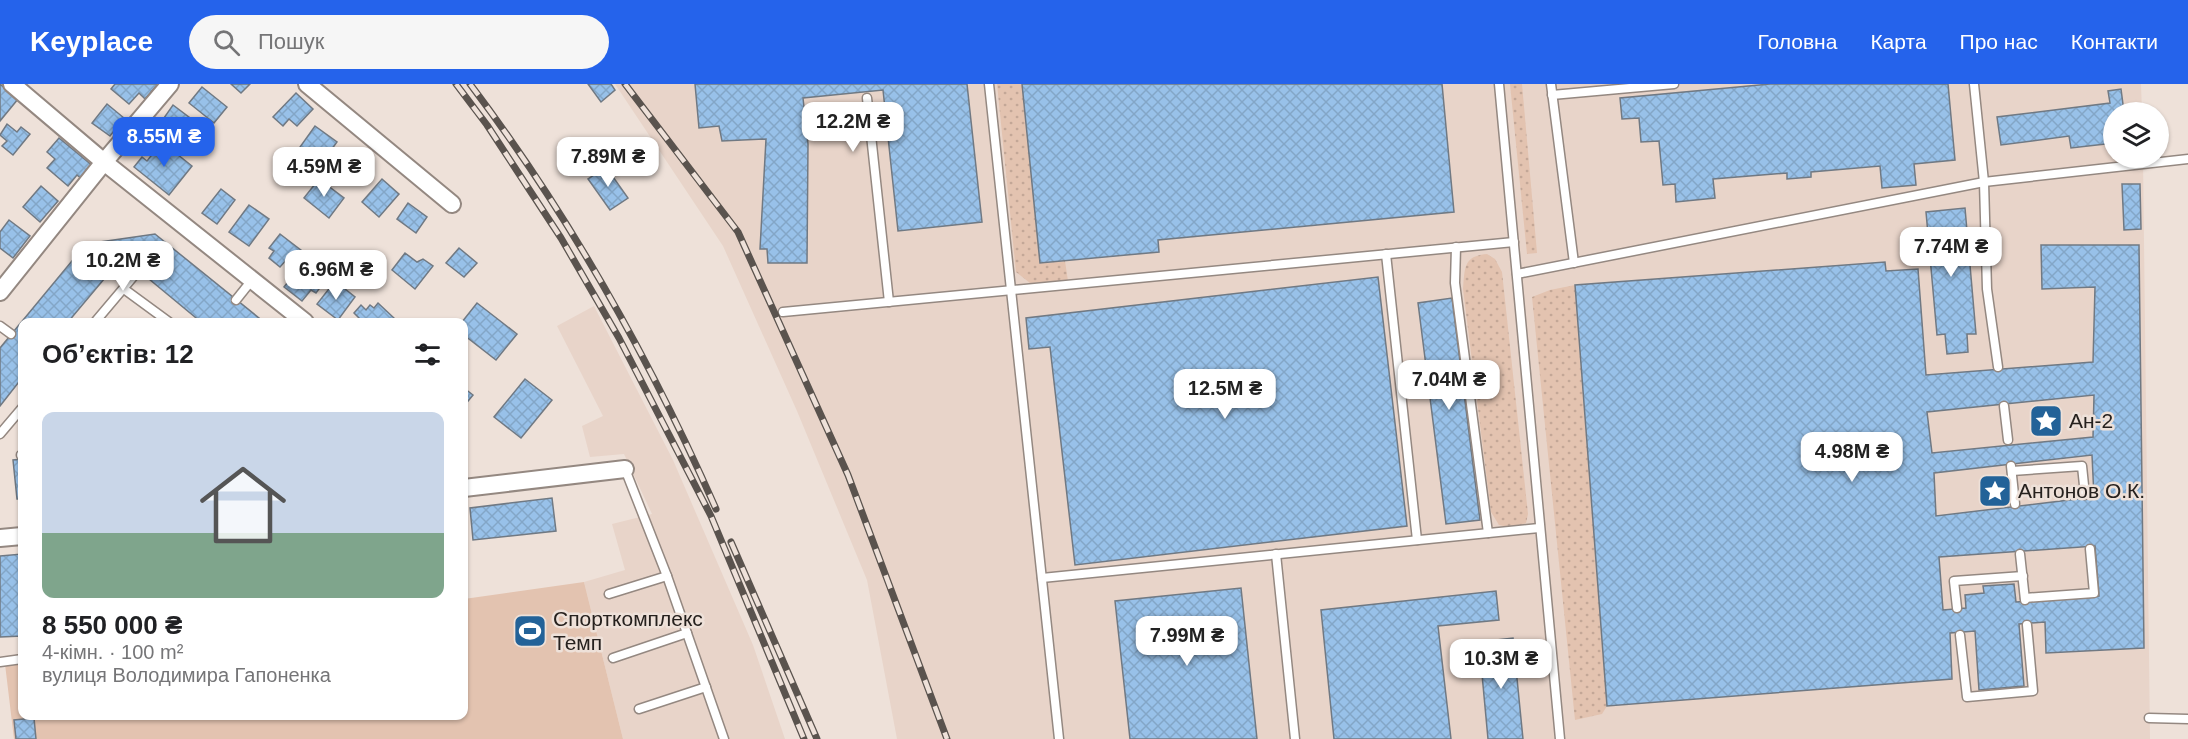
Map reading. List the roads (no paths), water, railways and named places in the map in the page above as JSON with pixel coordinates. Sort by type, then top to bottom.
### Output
[{"type":"street","points":[[12,84],[104,162],[299,318]]},
{"type":"street","points":[[0,292],[104,162],[171,84]]},
{"type":"street","points":[[307,84],[452,204]]},
{"type":"street","points":[[468,488],[626,469]]},
{"type":"street","points":[[0,538],[18,536]]},
{"type":"lane","points":[[989,84],[1059,739]]},
{"type":"lane","points":[[1499,84],[1560,739]]},
{"type":"lane","points":[[1551,84],[1574,263]]},
{"type":"lane","points":[[1552,95],[1674,84]]},
{"type":"lane","points":[[1974,84],[1984,182],[1987,289],[1998,367]]},
{"type":"lane","points":[[867,98],[888,302]]},
{"type":"lane","points":[[1517,274],[1984,182],[2188,159]]},
{"type":"lane","points":[[783,312],[1514,242]]},
{"type":"lane","points":[[1456,248],[1455,283],[1488,533]]},
{"type":"lane","points":[[1386,254],[1417,540]]},
{"type":"lane","points":[[99,318],[133,277]]},
{"type":"lane","points":[[236,300],[252,280]]},
{"type":"lane","points":[[124,289],[164,318]]},
{"type":"lane","points":[[0,326],[11,334]]},
{"type":"lane","points":[[2004,406],[2008,440]]},
{"type":"lane","points":[[0,434],[18,413]]},
{"type":"lane","points":[[2015,504],[2011,469],[2082,466],[2085,495]]},
{"type":"lane","points":[[626,469],[667,576],[724,739]]},
{"type":"lane","points":[[1042,578],[1539,528]]},
{"type":"lane","points":[[2020,554],[2025,599],[2094,593],[2090,549]]},
{"type":"lane","points":[[1276,554],[1295,739]]},
{"type":"lane","points":[[609,594],[667,576]]},
{"type":"lane","points":[[1957,608],[1954,581],[2023,576]]},
{"type":"lane","points":[[1960,635],[1967,697],[2033,691],[2027,625]]},
{"type":"lane","points":[[613,658],[687,633]]},
{"type":"lane","points":[[0,662],[18,660]]},
{"type":"lane","points":[[639,709],[706,687]]},
{"type":"lane","points":[[2149,718],[2188,719]]},
{"type":"railway","points":[[456,84],[487,125],[561,238],[619,338],[711,516],[804,739]]},
{"type":"railway","points":[[470,84],[541,185],[605,289],[664,398],[716,509]]},
{"type":"railway","points":[[625,84],[738,232],[848,475],[947,739]]},
{"type":"railway","points":[[731,542],[817,739]]},
{"type":"place","name":"Ан-2","points":[[2046,421]]},
{"type":"place","name":"Антонов О.К.","points":[[1995,491]]},
{"type":"place","name":"Спорткомплекс Темп","points":[[530,631]]}]
